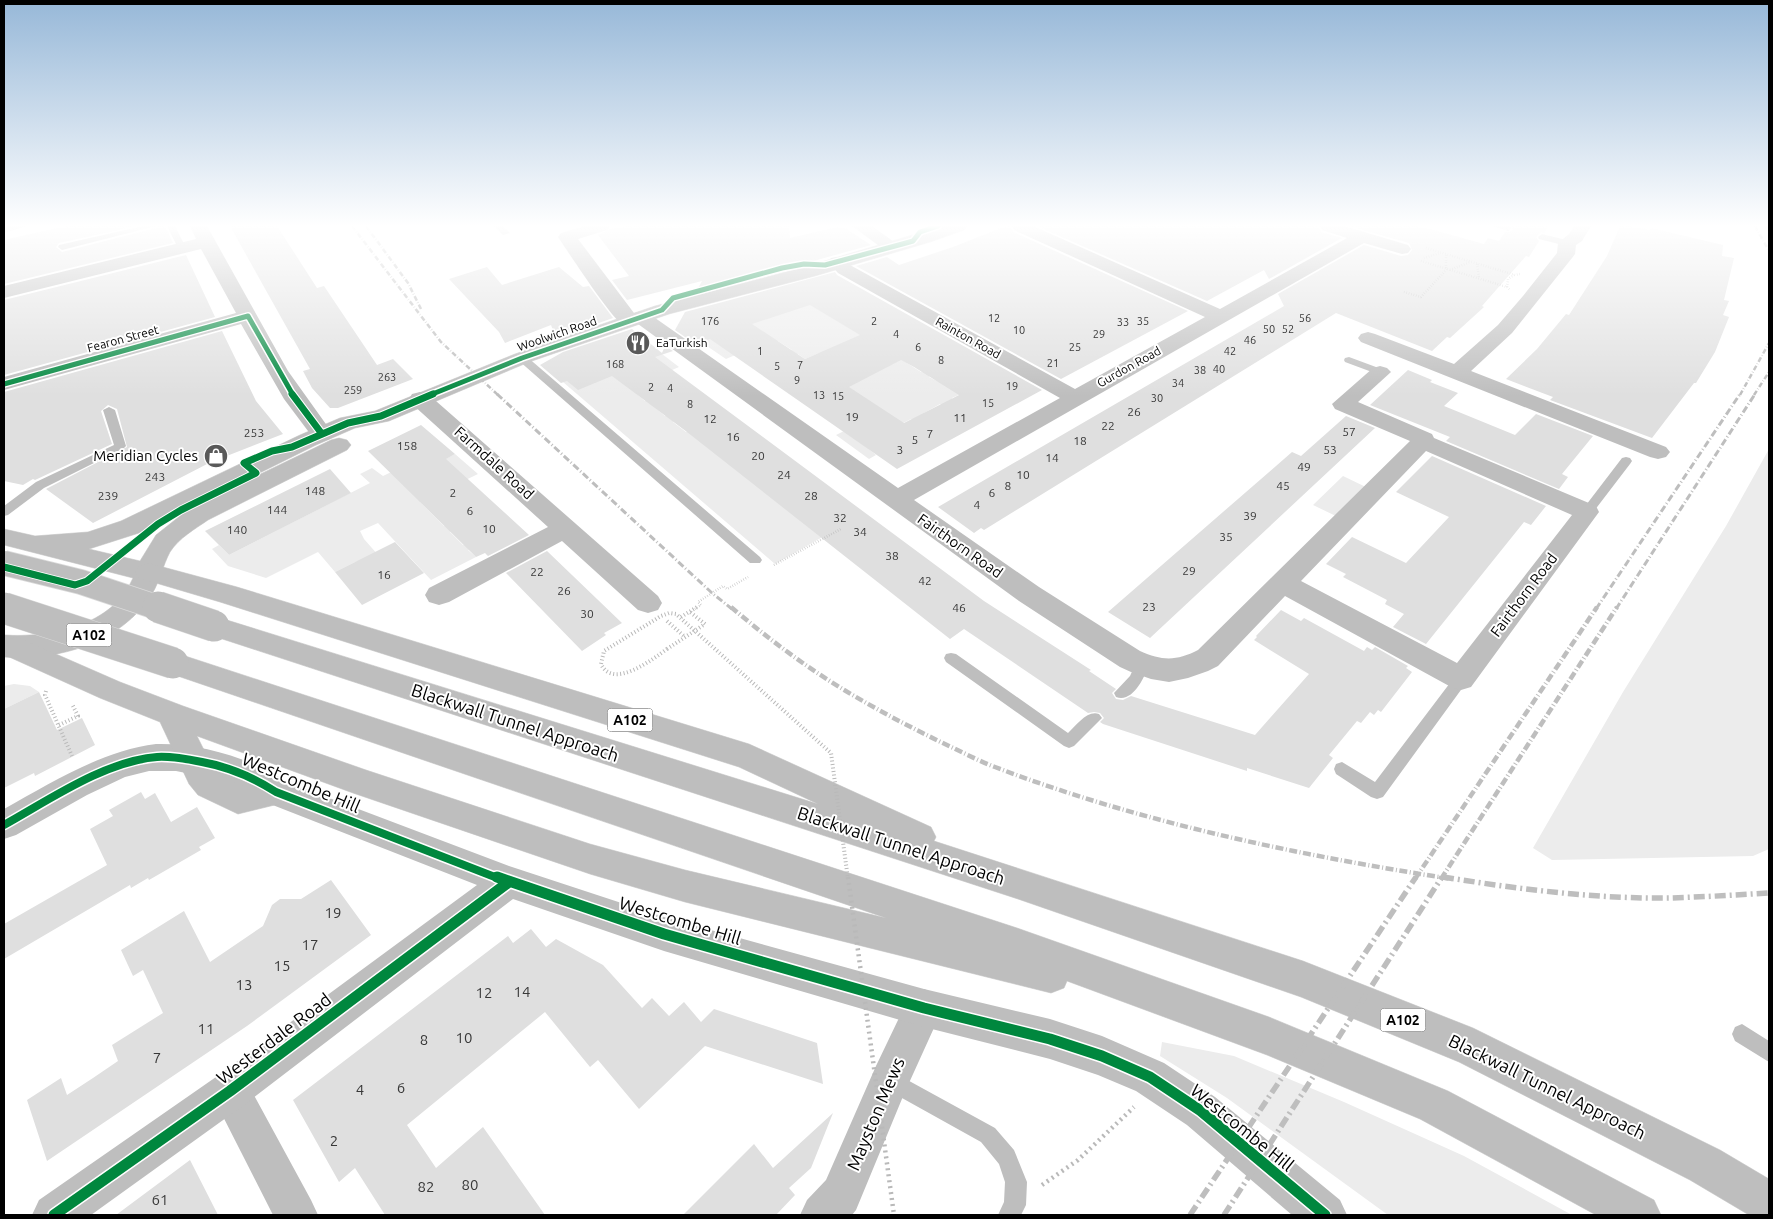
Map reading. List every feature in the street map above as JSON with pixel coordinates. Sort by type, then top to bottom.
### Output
[{"type":"main road","points":[[4,292],[41,283]]},
{"type":"main road","points":[[230,283],[295,399],[322,434]]},
{"type":"main road","name":"Fairthorn Road","points":[[599,283],[620,312],[636,319],[1029,594],[1142,665],[1168,671],[1191,668],[1208,658],[1423,441]]},
{"type":"main road","name":"Woolwich Road","points":[[37,544],[90,540],[130,527],[348,422],[381,416],[420,398],[522,358],[636,319],[767,283]]},
{"type":"main road","name":"Rainton Road","points":[[869,283],[1075,398]]},
{"type":"main road","points":[[1146,283],[1219,316]]},
{"type":"main road","name":"Gurdon Road","points":[[896,500],[1279,283]]},
{"type":"main road","points":[[1457,373],[1505,329],[1544,283]]},
{"type":"main road","name":"Fearon Street","points":[[4,384],[248,316]]},
{"type":"main road","points":[[1368,338],[1658,452]]},
{"type":"main road","points":[[1380,372],[1344,404],[1424,439],[1423,441],[1587,512]]},
{"type":"main road","name":"Farmdale Road","points":[[420,398],[648,603]]},
{"type":"main road","name":"Woolwich Road","points":[[11,647],[64,642],[91,632],[114,619],[129,605],[142,588],[157,551],[181,526],[199,514],[367,431],[381,416]]},
{"type":"main road","name":"Fairthorn Road","points":[[1461,679],[1587,512]]},
{"type":"main road","points":[[439,595],[566,528]]},
{"type":"main road","name":"Woolwich Road","points":[[4,537],[148,572]]},
{"type":"main road","name":"Blackwall Tunnel Approach","points":[[4,563],[81,582],[1018,883],[1303,979],[1473,1048],[1705,1165],[1769,1203]]},
{"type":"main road","name":"A102","points":[[148,572],[227,594],[750,757],[1018,883]]},
{"type":"main road","points":[[1283,583],[1461,679]]},
{"type":"main road","name":"A102","points":[[4,608],[1017,945],[1269,1036],[1434,1105],[1639,1215]]},
{"type":"main road","points":[[11,647],[104,688],[172,714],[364,783],[590,859],[685,886],[1011,964],[1269,1036]]},
{"type":"main road","points":[[172,714],[194,760]]},
{"type":"main road","points":[[4,824],[118,766],[149,758],[172,757],[194,760]]},
{"type":"main road","name":"Westcombe Hill","points":[[194,760],[200,775],[209,785],[238,800],[276,792],[510,882],[664,934],[924,1008],[1050,1039],[1102,1056],[1150,1077],[1201,1111],[1325,1215]]},
{"type":"main road","name":"Westerdale Road","points":[[54,1215],[230,1091],[510,882]]},
{"type":"main road","name":"Mayston Mews","points":[[822,1215],[841,1195],[890,1080],[924,1008]]},
{"type":"main road","points":[[230,1091],[296,1215]]},
{"type":"lane","points":[[522,358],[755,560]]},
{"type":"lane","points":[[1348,360],[1380,372]]},
{"type":"lane","points":[[4,512],[40,486],[120,446],[108,410]]},
{"type":"lane","name":"Fairthorn Road","points":[[1587,512],[1626,460]]},
{"type":"lane","points":[[951,658],[1069,742],[1094,718]]},
{"type":"lane","points":[[1122,693],[1136,679],[1142,665]]},
{"type":"lane","name":"Fairthorn Road","points":[[1342,769],[1377,792],[1461,679]]},
{"type":"lane","points":[[1742,1034],[1769,1052]]},
{"type":"lane","points":[[890,1080],[988,1135],[1007,1157],[1016,1182],[1012,1210]]},
{"type":"path","points":[[1404,292],[1421,297],[1435,283]]},
{"type":"path","points":[[1494,283],[1507,287],[1520,297],[1530,300]]},
{"type":"path","points":[[1507,287],[1508,283]]},
{"type":"path","points":[[774,565],[841,529]]},
{"type":"path","points":[[681,617],[701,605],[698,602],[723,586],[727,589],[733,585]]},
{"type":"path","points":[[690,612],[705,624],[667,649],[633,671],[618,674],[608,673],[601,666],[600,659],[604,651],[661,616],[669,613],[676,614],[681,617],[831,753],[894,1215]]},
{"type":"path","points":[[47,687],[45,695],[74,758]]},
{"type":"path","points":[[59,725],[78,716],[74,708]]},
{"type":"path","points":[[1012,1210],[1078,1160],[1137,1104]]},
{"type":"shaded area","points":[[804,297],[921,372],[937,364],[929,377],[969,390],[952,398],[955,413],[940,404],[924,413],[925,429],[911,419],[863,444],[876,455],[869,459],[836,435],[866,420],[852,392],[840,374],[819,353],[805,359],[798,354],[781,362],[792,350],[778,341],[760,348],[756,346],[726,359],[701,342]]},
{"type":"shaded area","points":[[636,352],[662,354],[679,367],[649,380],[633,391],[645,401],[665,392],[653,406],[665,416],[684,408],[673,422],[686,432],[705,424],[840,527],[775,564],[563,382]]},
{"type":"shaded area","points":[[1769,449],[1769,849],[1753,856],[1552,860],[1533,848],[1623,692],[1726,526]]},
{"type":"shaded area","points":[[455,454],[478,474],[420,502],[444,526],[463,517],[468,523],[450,532],[463,545],[482,535],[487,540],[468,550],[476,557],[431,580],[378,523],[360,531],[364,539],[379,556],[355,562],[335,572],[318,552],[266,578],[228,566],[212,549],[219,545],[229,555],[370,483],[360,474],[372,468],[383,476],[406,465],[441,461]]},
{"type":"shaded area","points":[[1343,476],[1370,489],[1340,518],[1313,505]]},
{"type":"shaded area","points":[[14,684],[30,686],[39,692],[4,709],[4,686]]},
{"type":"shaded area","points":[[1162,1042],[1234,1056],[1344,1102],[1464,1156],[1572,1215],[1388,1215],[1227,1098],[1160,1056]]},
{"type":"building","points":[[73,283],[199,283],[215,317],[4,375],[4,300]]},
{"type":"building","points":[[262,283],[314,283],[317,288],[324,286],[377,365],[393,359],[413,379],[338,408],[330,408],[312,388],[303,371],[310,369]]},
{"type":"building","points":[[453,283],[500,283],[502,285],[509,283],[578,283],[583,287],[589,286],[613,318],[556,338],[551,325],[505,343],[499,332]]},
{"type":"building","points":[[614,283],[695,283],[627,300]]},
{"type":"building","points":[[701,283],[735,283],[695,294]]},
{"type":"building","points":[[794,283],[851,283],[1042,390],[897,469],[710,339],[695,344],[675,330],[685,312]],"holes":[[[810,305],[860,335],[805,359],[752,324]],[[901,360],[959,395],[904,423],[849,387]]]},
{"type":"building","points":[[887,283],[1126,283],[1188,311],[1061,379]]},
{"type":"building","points":[[1166,283],[1240,283],[1207,301]]},
{"type":"building","points":[[1298,283],[1502,283],[1482,306],[1484,307],[1450,338],[1447,337],[1432,351],[1336,313],[984,530],[981,528],[974,533],[938,507],[1284,306],[1278,294]]},
{"type":"building","points":[[1590,283],[1728,283],[1724,300],[1729,301],[1723,315],[1729,317],[1715,352],[1696,383],[1694,383],[1652,438],[1550,400],[1553,397],[1506,379],[1537,349],[1566,314],[1569,315]]},
{"type":"building","points":[[632,329],[662,353],[665,346],[673,351],[655,357],[984,601],[1091,670],[1089,671],[1116,689],[1112,693],[1116,699],[1123,700],[1131,696],[1255,735],[1309,674],[1254,640],[1281,610],[1301,621],[1304,618],[1364,651],[1367,647],[1372,650],[1375,647],[1408,666],[1406,668],[1412,672],[1381,712],[1378,710],[1374,715],[1370,712],[1361,723],[1357,721],[1329,755],[1333,758],[1309,788],[1247,768],[1247,771],[1103,724],[1100,722],[1104,718],[1100,713],[1088,713],[964,629],[950,639],[687,432],[612,376],[578,390],[567,381],[561,383],[540,365],[563,352]]},
{"type":"building","points":[[222,331],[256,401],[283,434],[209,463],[93,523],[46,489],[127,447],[117,409],[108,405],[101,411],[112,444],[23,485],[4,481],[4,392]]},
{"type":"building","points":[[1408,370],[1432,380],[1430,382],[1458,393],[1444,406],[1515,435],[1536,414],[1593,436],[1562,474],[1568,477],[1559,489],[1446,441],[1450,437],[1370,405]]},
{"type":"building","points":[[1346,416],[1375,428],[1150,638],[1108,612],[1292,452],[1301,456]]},
{"type":"building","points":[[421,425],[455,454],[446,459],[529,535],[488,556],[485,553],[476,557],[368,451]]},
{"type":"building","points":[[1432,456],[1546,506],[1531,525],[1524,522],[1426,644],[1393,627],[1404,614],[1385,604],[1387,600],[1343,577],[1346,574],[1326,564],[1352,537],[1406,563],[1449,517],[1396,492]]},
{"type":"building","points":[[330,469],[351,493],[229,555],[205,531]]},
{"type":"building","points":[[395,542],[424,573],[362,605],[335,572]]},
{"type":"building","points":[[547,551],[622,623],[604,633],[606,635],[582,651],[506,573]]},
{"type":"building","points":[[39,692],[57,730],[82,718],[95,745],[35,776],[34,773],[4,788],[4,709]]},
{"type":"building","points":[[141,792],[145,799],[155,793],[171,822],[197,807],[215,838],[199,847],[201,850],[149,880],[148,878],[131,888],[130,885],[4,959],[4,924],[107,865],[90,829],[113,816],[109,810]]},
{"type":"building","points":[[331,880],[371,935],[247,1026],[47,1161],[27,1100],[61,1078],[67,1095],[118,1061],[112,1045],[163,1013],[143,970],[133,976],[121,950],[184,911],[210,962],[263,926],[272,905],[280,899],[301,899]]},
{"type":"building","points":[[531,929],[546,947],[556,939],[603,965],[642,1008],[652,998],[669,1016],[684,1002],[701,1022],[714,1009],[817,1043],[823,1084],[705,1046],[639,1109],[598,1060],[590,1067],[545,1012],[407,1125],[436,1168],[483,1127],[545,1215],[385,1215],[355,1168],[339,1182],[293,1100],[508,936],[513,943]]},
{"type":"building","points":[[833,1113],[811,1168],[789,1188],[795,1195],[776,1215],[683,1215],[754,1144],[773,1168]]},
{"type":"building","points":[[190,1160],[218,1215],[116,1215]]},
{"type":"railway","points":[[396,283],[441,342],[498,395]]},
{"type":"railway","points":[[408,283],[421,309]]},
{"type":"railway","points":[[1740,395],[1769,343]]},
{"type":"railway","points":[[1754,395],[1769,372]]},
{"type":"railway","points":[[497,394],[712,593],[732,609]]},
{"type":"railway","points":[[1596,609],[1740,394]]},
{"type":"railway","points":[[1616,609],[1755,394]]},
{"type":"railway","points":[[731,607],[793,656],[849,693],[909,726],[995,767],[1050,787],[1163,821],[1278,848],[1418,874]]},
{"type":"railway","points":[[1418,874],[1597,607]]},
{"type":"railway","points":[[1442,877],[1617,607]]},
{"type":"railway","points":[[1415,879],[1418,874]]},
{"type":"railway","points":[[1418,874],[1442,877]]},
{"type":"railway","points":[[1190,1215],[1416,877]]},
{"type":"railway","points":[[1224,1215],[1442,877]]},
{"type":"railway","points":[[1442,877],[1452,879]]},
{"type":"railway","points":[[1443,877],[1528,889],[1613,897],[1670,898],[1769,893]]},
{"type":"cycle path","points":[[4,567],[75,585],[87,581],[158,524],[181,510],[256,473],[244,463],[272,451],[292,447],[348,423],[381,416],[522,358],[662,310],[673,298],[728,283]]},
{"type":"cycle path","points":[[4,384],[248,316],[295,399],[322,434]]},
{"type":"cycle path","points":[[4,825],[75,786],[132,761],[169,757],[212,764],[241,773],[276,792],[509,882],[664,934],[924,1008],[1050,1039],[1102,1056],[1150,1077],[1201,1111],[1325,1215]]},
{"type":"cycle path","points":[[54,1215],[230,1091],[509,882]]},
{"type":"place","name":"EaTurkish","points":[[638,343]]},
{"type":"place","name":"Meridian Cycles","points":[[216,456]]}]
